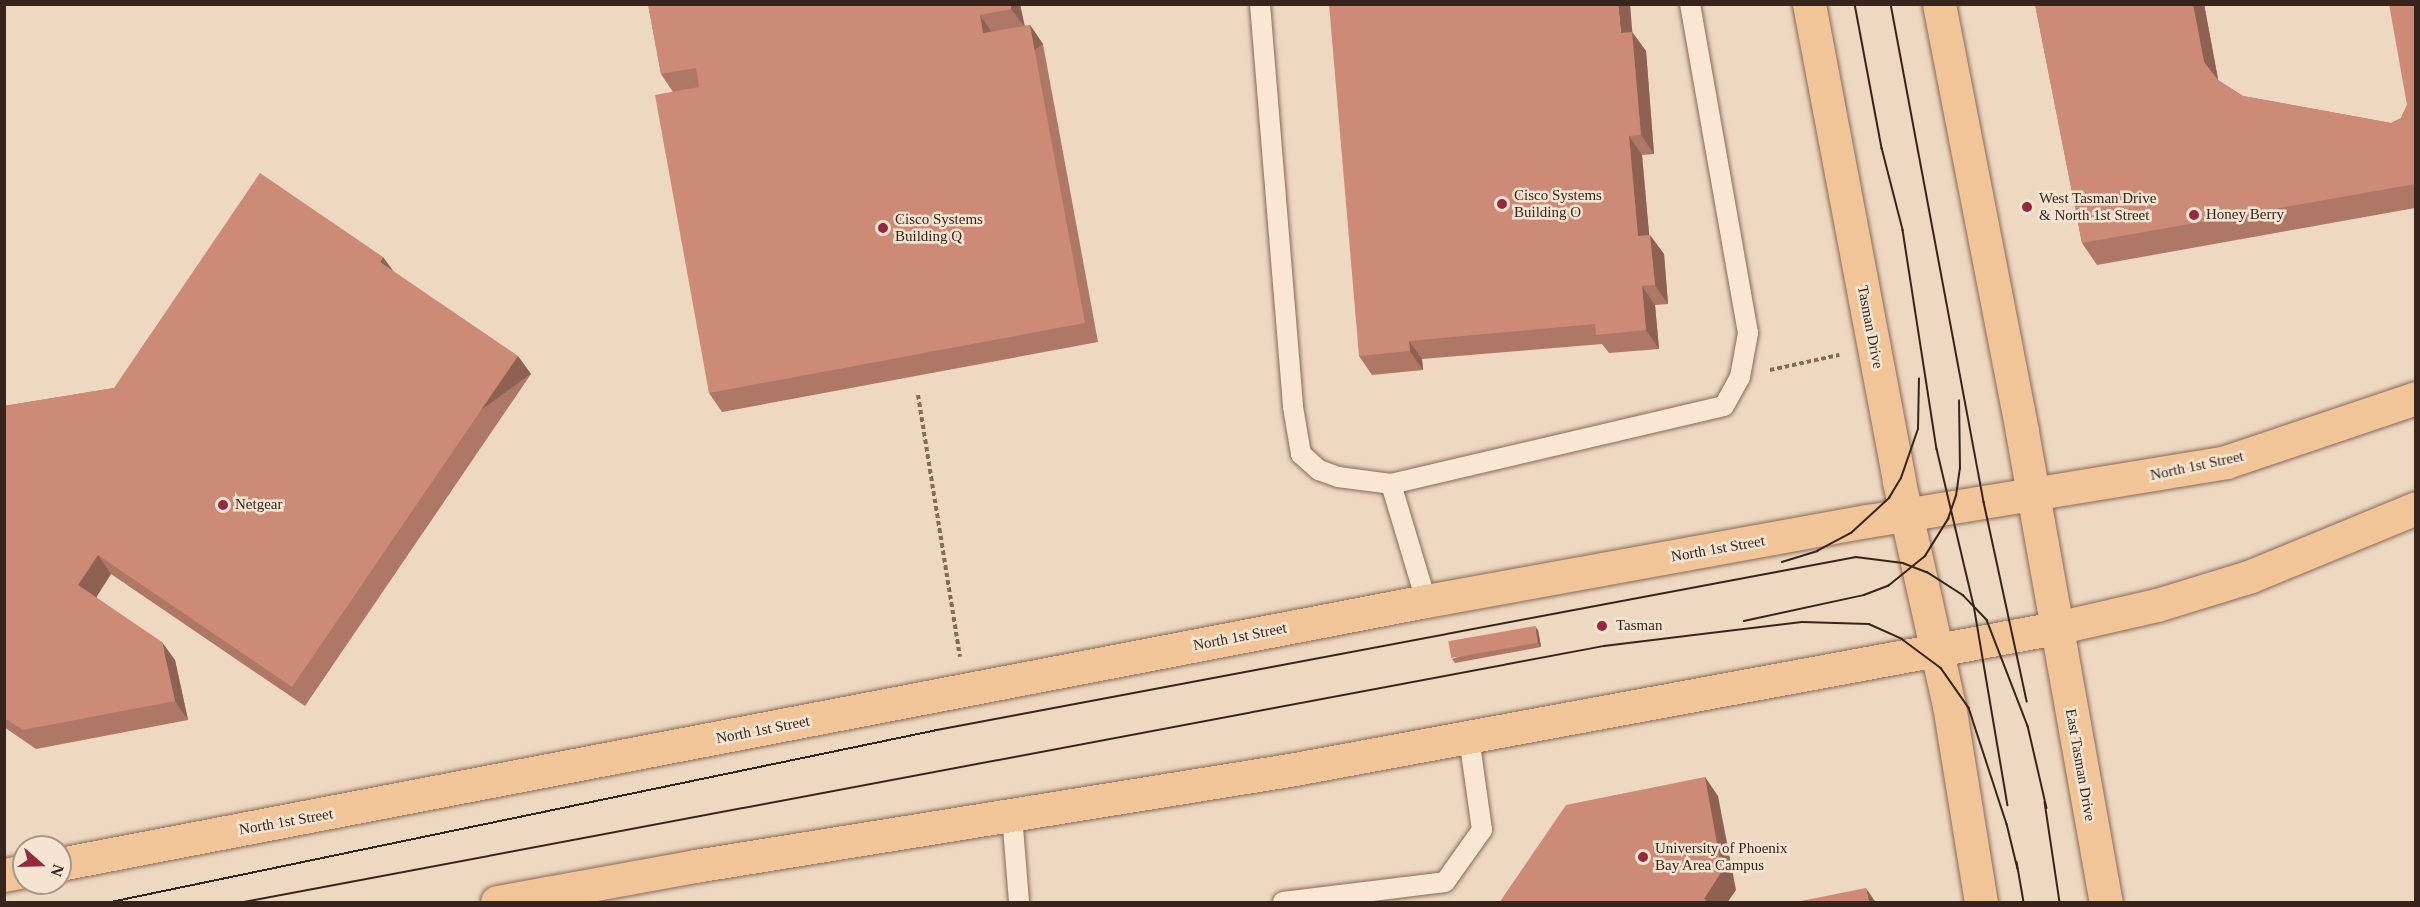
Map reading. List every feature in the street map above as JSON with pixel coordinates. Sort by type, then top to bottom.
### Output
[{"type":"main road","name":"Tasman Drive","points":[[1809,4],[1907,514],[1936,649]]},
{"type":"main road","points":[[1939,4],[2033,494],[2056,628]]},
{"type":"main road","name":"North 1st Street","points":[[72,862],[1426,601],[1907,514],[2226,462],[2415,398]]},
{"type":"main road","points":[[497,903],[1469,736],[2056,628],[2157,605],[2251,576],[2415,508]]},
{"type":"main road","name":"East Tasman Drive","points":[[2056,628],[2106,903]]},
{"type":"main road","points":[[1936,649],[1981,903]]},
{"type":"lane","points":[[1260,4],[1293,407],[1301,454],[1319,470],[1338,477],[1391,484],[1724,406],[1740,377],[1748,333],[1690,4]]},
{"type":"lane","points":[[1391,484],[1426,601]]},
{"type":"lane","points":[[1283,903],[1445,882],[1482,830],[1469,736]]},
{"type":"lane","points":[[1012,815],[1019,903]]},
{"type":"path","points":[[1740,377],[1843,354]]},
{"type":"path","points":[[918,395],[960,658]]},
{"type":"building","name":"Cisco Systems Building Q","points":[[648,4],[1011,4],[1011,9],[980,15],[983,33],[1030,25],[1085,323],[709,393],[655,95],[699,87],[696,68],[661,74]]},
{"type":"building","name":"Cisco Systems Building O","points":[[1329,4],[1618,4],[1621,33],[1632,32],[1641,135],[1629,136],[1638,236],[1650,235],[1655,285],[1642,286],[1646,330],[1596,335],[1595,324],[1409,341],[1410,351],[1359,356]]},
{"type":"building","points":[[2035,4],[2193,4],[2204,62],[2219,81],[2243,96],[2391,123],[2401,118],[2407,105],[2389,4],[2415,4],[2415,184],[2082,243]]},
{"type":"building","name":"Netgear","points":[[260,173],[383,257],[380,262],[518,356],[292,687],[98,555],[78,585],[162,642],[175,701],[23,730],[4,718],[4,406],[114,388]]},
{"type":"building","points":[[1535,626],[1538,643],[1451,658],[1448,641]]},
{"type":"building","name":"University of Phoenix Bay Area Campus","points":[[1705,777],[1722,871],[1704,899],[1709,903],[1499,903],[1566,805]]},
{"type":"building","points":[[1866,888],[1869,903],[1791,903]]},
{"type":"tram line","points":[[1855,4],[1882,148],[1903,230],[1937,449],[1974,605],[2008,805]]},
{"type":"tram line","points":[[1891,4],[1984,502],[2027,701]]},
{"type":"tram line","points":[[1782,562],[1817,551],[1851,533],[1889,498],[1901,478],[1918,429],[1919,379]]},
{"type":"tram line","points":[[1744,621],[1864,595],[1888,586],[1925,556],[1948,519],[1956,496],[1960,469],[1959,401]]},
{"type":"tram line","points":[[111,902],[937,730],[1856,557],[1903,563],[1927,572],[1963,595],[1987,620],[2028,726],[2047,808]]},
{"type":"tram line","points":[[244,902],[1604,646],[1802,622],[1869,624],[1902,639],[1941,668],[1969,708],[2007,824],[2018,869]]},
{"type":"tram line","points":[[2045,802],[2060,902]]},
{"type":"tram line","points":[[2017,862],[2024,902]]},
{"type":"place","name":"Cisco Systems Building O","points":[[1502,204]]},
{"type":"place","name":"West Tasman Drive & North 1st Street","points":[[2027,207]]},
{"type":"place","name":"Honey Berry","points":[[2194,215]]},
{"type":"place","name":"Cisco Systems Building Q","points":[[883,228]]},
{"type":"place","name":"Netgear","points":[[223,505]]},
{"type":"place","name":"Tasman","points":[[1602,626]]},
{"type":"place","name":"University of Phoenix Bay Area Campus","points":[[1643,857]]}]
